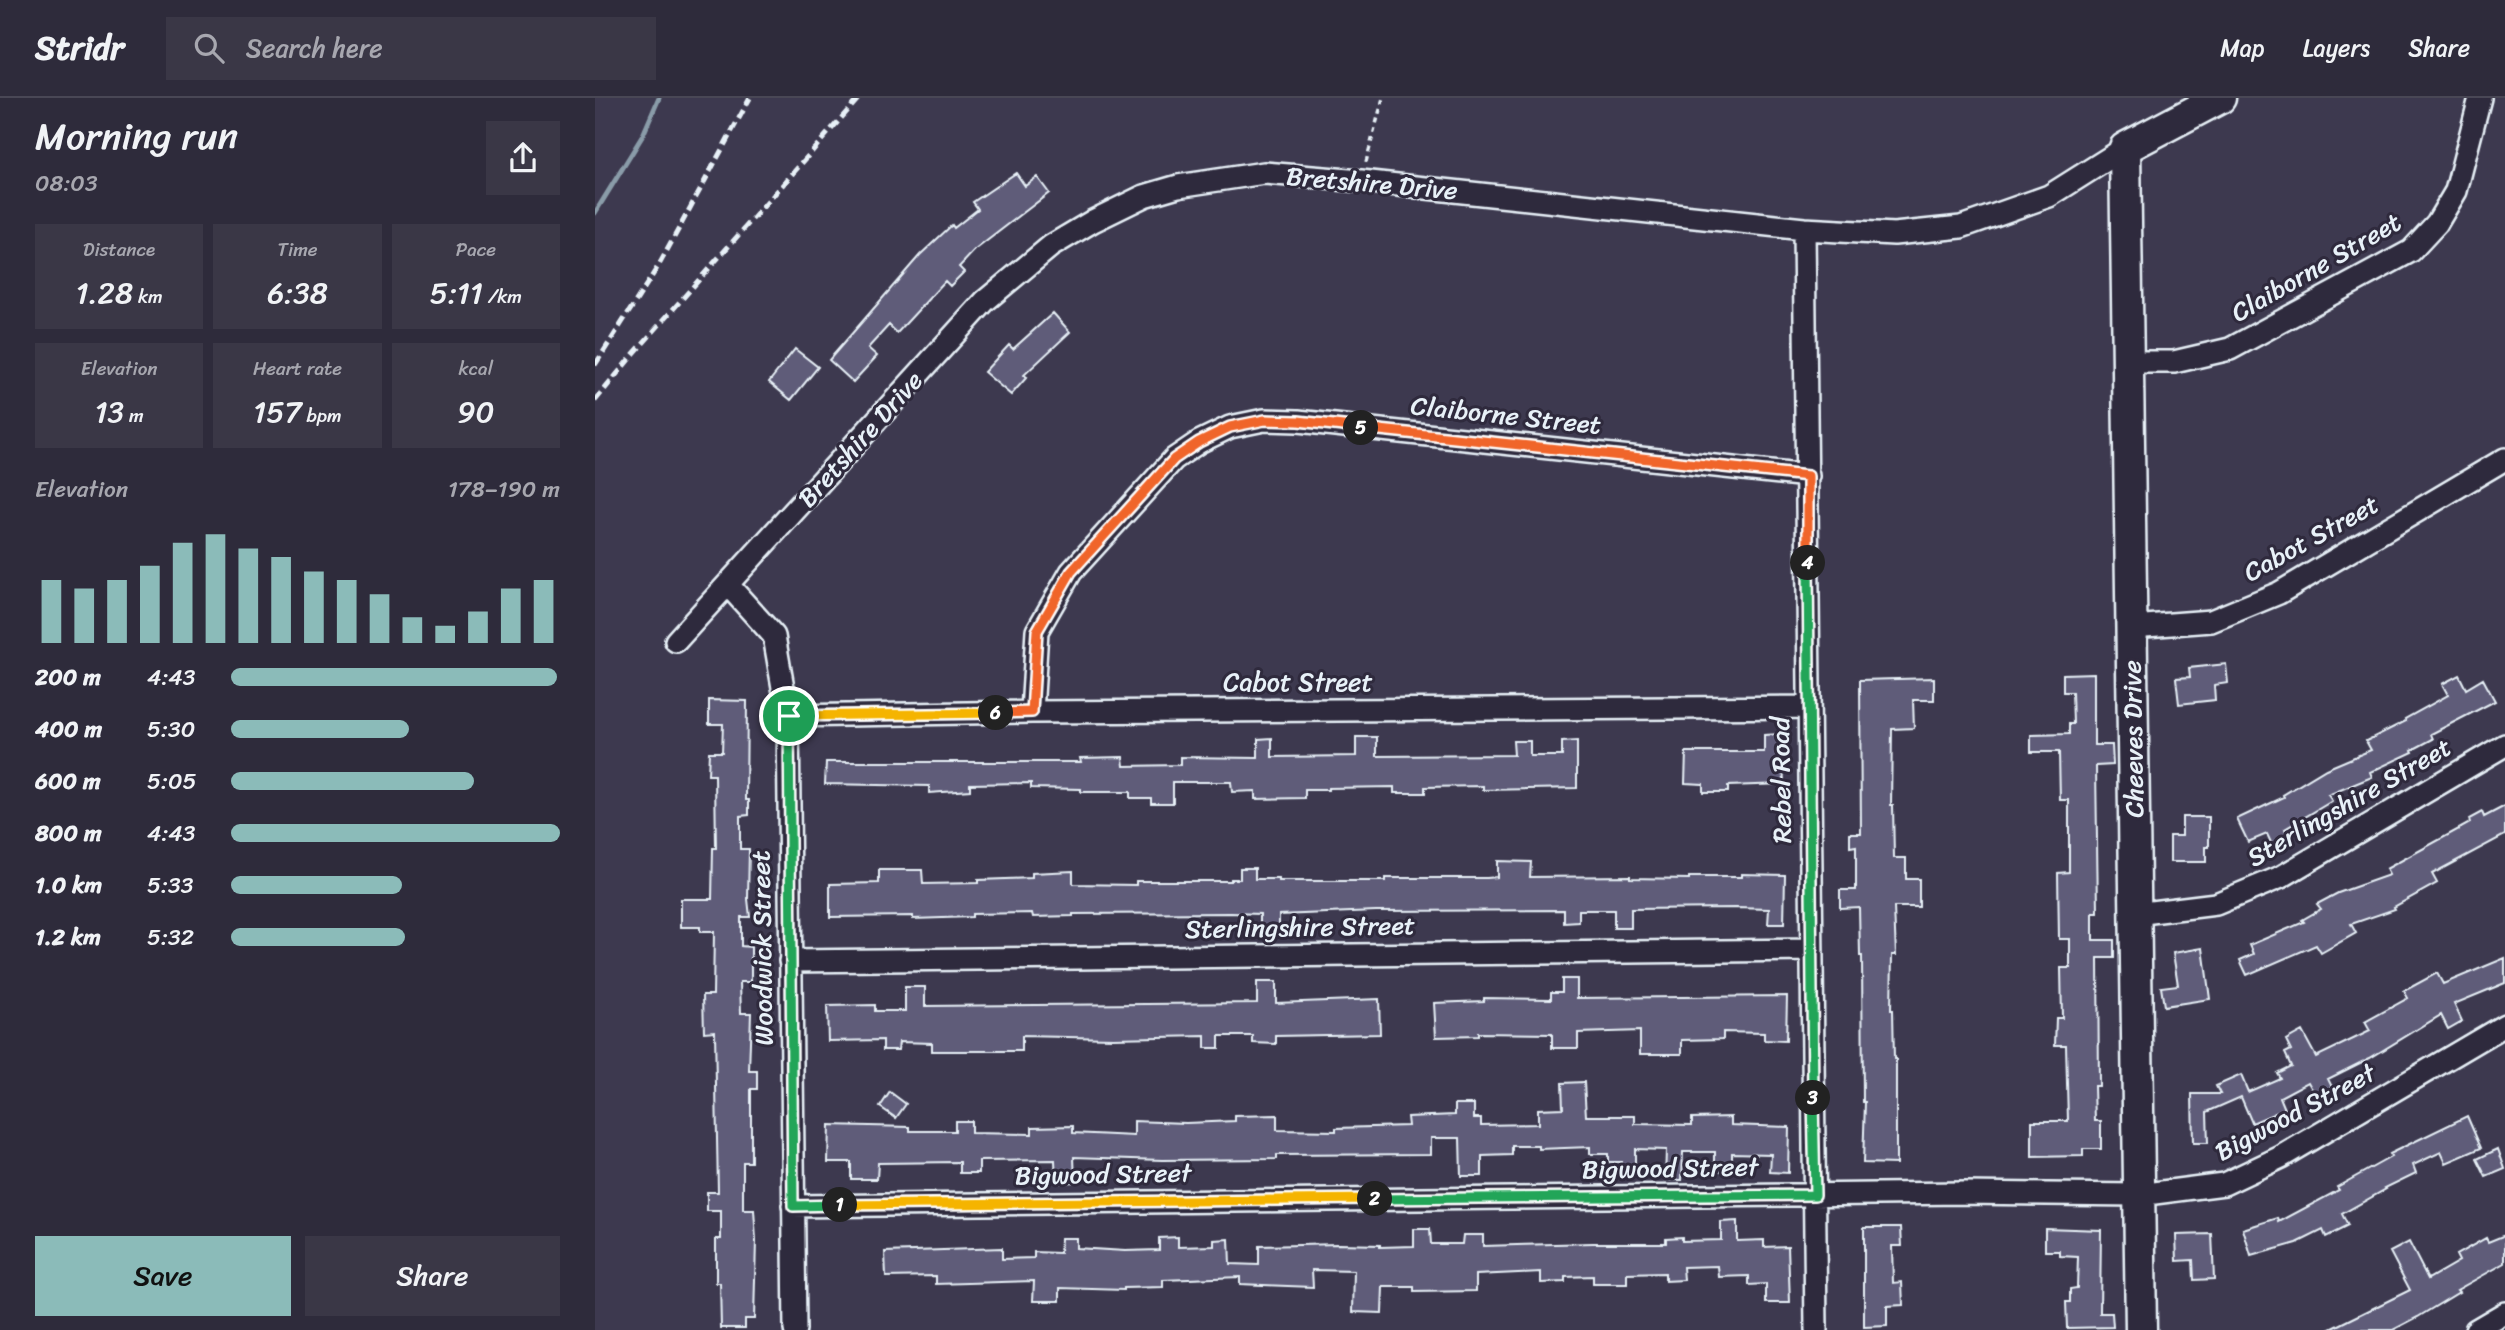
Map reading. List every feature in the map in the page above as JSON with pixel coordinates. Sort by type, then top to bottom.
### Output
[{"type":"street","name":"Bretshire Drive","points":[[676,641],[985,301],[1051,246],[1093,221],[1144,196],[1178,186],[1264,173],[1360,180],[1804,229],[1894,234],[1961,227],[2049,196],[2125,148],[2220,98]]},
{"type":"street","name":"Claiborne Street","points":[[2127,362],[2174,362],[2230,349],[2411,251],[2437,223],[2456,191],[2480,98]]},
{"type":"street","name":"Cheeves Drive","points":[[2125,148],[2141,1330]]},
{"type":"street","name":"Rebel Road","points":[[1804,229],[1816,1330]]},
{"type":"street","name":"Claiborne Street","points":[[1032,712],[1037,631],[1071,572],[1174,459],[1199,442],[1230,427],[1265,420],[1298,421],[1808,476]]},
{"type":"street","name":"Cabot Street","points":[[2132,627],[2211,621],[2279,593],[2505,459]]},
{"type":"street","name":"Woodwick Street","points":[[728,585],[774,636],[789,716],[795,1330]]},
{"type":"street","name":"Cabot Street","points":[[789,716],[1809,707]]},
{"type":"street","name":"Sterlingshire Street","points":[[2136,914],[2216,904],[2281,877],[2505,745]]},
{"type":"street","name":"Sterlingshire Street","points":[[790,961],[1811,950]]},
{"type":"street","name":"Bigwood Street","points":[[793,1206],[1815,1195],[2139,1195],[2224,1184],[2281,1157],[2505,1025]]},
{"type":"street","points":[[2476,1330],[2505,1313]]},
{"type":"path","points":[[1360,180],[1383,98]]},
{"type":"building","points":[[1016,173],[1025,186],[1037,177],[1049,193],[975,250],[959,267],[964,272],[950,286],[945,281],[897,333],[889,325],[868,348],[877,356],[853,382],[829,360],[920,255],[952,225],[954,228],[978,209],[973,202]]},
{"type":"building","points":[[1053,313],[1070,332],[1024,375],[1027,377],[1011,395],[984,372],[1009,345],[1013,349]]},
{"type":"building","points":[[795,349],[818,367],[791,400],[769,382]]},
{"type":"building","points":[[2226,664],[2228,683],[2214,685],[2215,700],[2179,704],[2176,678],[2190,677],[2189,668]]},
{"type":"building","points":[[2094,673],[2094,745],[2112,745],[2113,765],[2096,766],[2098,913],[2093,913],[2093,940],[2114,940],[2114,958],[2098,958],[2099,1086],[2094,1086],[2095,1121],[2101,1121],[2101,1149],[2083,1149],[2083,1156],[2032,1157],[2032,1121],[2068,1121],[2066,1045],[2055,1045],[2056,1018],[2062,1018],[2061,968],[2070,968],[2070,939],[2059,939],[2058,873],[2069,872],[2069,800],[2060,800],[2059,752],[2031,752],[2031,735],[2069,734],[2069,724],[2073,724],[2072,692],[2063,692],[2063,674]]},
{"type":"building","points":[[2459,675],[2466,689],[2483,679],[2495,701],[2431,734],[2433,739],[2412,750],[2413,752],[2370,772],[2372,777],[2328,795],[2332,801],[2285,829],[2291,841],[2274,849],[2267,834],[2248,842],[2237,819],[2284,797],[2283,795],[2326,769],[2371,750],[2366,741],[2406,721],[2405,719],[2448,695],[2442,684]]},
{"type":"building","points":[[1934,678],[1934,700],[1913,700],[1914,728],[1892,729],[1891,805],[1894,858],[1906,858],[1906,879],[1919,879],[1919,907],[1894,907],[1896,955],[1892,955],[1891,1010],[1896,1059],[1896,1164],[1863,1163],[1865,1102],[1859,907],[1840,908],[1840,890],[1856,890],[1856,846],[1850,847],[1850,833],[1861,833],[1860,680]]},
{"type":"building","points":[[709,700],[747,701],[746,800],[749,800],[749,815],[740,816],[740,849],[749,849],[750,917],[741,917],[741,946],[751,947],[751,982],[740,982],[741,1013],[751,1013],[749,1071],[757,1071],[757,1089],[751,1089],[751,1162],[743,1162],[743,1210],[754,1210],[756,1240],[754,1319],[745,1319],[745,1328],[721,1328],[720,1283],[716,1283],[716,1239],[721,1239],[721,1211],[707,1211],[707,1192],[718,1192],[715,1031],[704,1032],[703,995],[713,995],[714,932],[700,932],[700,927],[681,927],[681,899],[712,899],[713,848],[716,848],[715,775],[708,775],[709,752],[722,752],[723,724],[709,724]]},
{"type":"building","points":[[1782,734],[1784,784],[1728,786],[1728,792],[1703,792],[1703,784],[1685,783],[1686,752],[1764,752],[1764,735]]},
{"type":"building","points":[[1356,737],[1377,737],[1377,756],[1514,755],[1513,741],[1530,741],[1530,756],[1562,756],[1562,742],[1577,741],[1577,788],[1483,790],[1483,786],[1425,787],[1425,793],[1394,793],[1394,787],[1328,788],[1305,790],[1305,798],[1255,799],[1255,791],[1232,792],[1231,782],[1173,782],[1173,803],[1151,803],[1151,798],[1130,798],[1130,792],[1031,788],[1031,783],[970,784],[970,790],[929,793],[929,786],[825,784],[826,762],[1081,762],[1080,758],[1123,757],[1124,766],[1180,765],[1180,757],[1258,758],[1258,739],[1272,738],[1272,757],[1356,756]]},
{"type":"building","points":[[2505,806],[2505,835],[2432,874],[2437,883],[2394,907],[2395,909],[2351,924],[2356,933],[2321,953],[2316,945],[2247,975],[2240,960],[2254,954],[2250,945],[2304,922],[2302,920],[2321,909],[2317,904],[2338,893],[2389,875],[2386,869],[2470,823],[2469,819],[2482,812],[2484,817]]},
{"type":"building","points":[[2182,817],[2209,817],[2206,862],[2170,862],[2170,836],[2182,836]]},
{"type":"building","points":[[1497,861],[1531,862],[1530,877],[1630,876],[1689,879],[1742,877],[1742,874],[1785,875],[1784,924],[1768,924],[1769,909],[1736,908],[1631,909],[1631,928],[1614,928],[1614,910],[1579,910],[1579,922],[1564,923],[1564,910],[1376,911],[1279,915],[1279,930],[1260,931],[1260,914],[1231,913],[1073,914],[1033,917],[1032,913],[972,914],[972,917],[913,919],[913,916],[830,917],[830,884],[879,883],[879,870],[922,870],[923,884],[978,883],[978,880],[1032,878],[1032,873],[1073,871],[1073,884],[1136,885],[1136,881],[1231,881],[1240,879],[1240,868],[1255,868],[1255,879],[1279,881],[1487,878],[1497,877]]},
{"type":"building","points":[[2203,948],[2210,999],[2164,1006],[2161,987],[2178,985],[2173,953]]},
{"type":"building","points":[[2505,958],[2505,983],[2454,1004],[2462,1021],[2448,1029],[2441,1015],[2370,1058],[2328,1079],[2333,1089],[2317,1098],[2308,1082],[2280,1097],[2285,1109],[2252,1123],[2241,1097],[2207,1112],[2208,1143],[2193,1143],[2192,1094],[2220,1094],[2216,1086],[2241,1075],[2248,1092],[2280,1078],[2277,1073],[2291,1066],[2285,1053],[2291,1050],[2286,1040],[2302,1031],[2316,1057],[2370,1031],[2365,1022],[2408,998],[2404,991],[2437,973],[2443,984]]},
{"type":"building","points":[[1562,979],[1577,979],[1577,998],[1787,996],[1786,1041],[1764,1040],[1764,1033],[1723,1032],[1723,1039],[1682,1040],[1682,1054],[1640,1054],[1640,1031],[1578,1033],[1578,1048],[1552,1048],[1552,1034],[1478,1033],[1478,1036],[1436,1037],[1434,1003],[1484,1001],[1484,998],[1551,999],[1551,992],[1562,992]]},
{"type":"building","points":[[1257,982],[1276,982],[1276,1003],[1379,999],[1380,1034],[1276,1036],[1276,1044],[1253,1043],[1253,1036],[1219,1036],[1219,1048],[1205,1048],[1205,1036],[1022,1036],[1022,1051],[932,1051],[932,1043],[899,1042],[898,1050],[883,1050],[883,1040],[828,1041],[827,1006],[875,1005],[875,1011],[905,1011],[905,987],[925,987],[925,1006],[1257,1003]]},
{"type":"building","points":[[1584,1082],[1586,1116],[1635,1116],[1635,1124],[1692,1125],[1692,1118],[1731,1117],[1731,1125],[1789,1127],[1788,1173],[1770,1172],[1771,1154],[1732,1153],[1732,1171],[1715,1171],[1715,1152],[1683,1152],[1682,1180],[1665,1180],[1666,1150],[1635,1149],[1635,1170],[1621,1170],[1621,1162],[1608,1162],[1608,1154],[1590,1154],[1590,1147],[1539,1149],[1539,1146],[1512,1146],[1512,1155],[1482,1156],[1482,1176],[1461,1176],[1460,1138],[1431,1138],[1431,1154],[1277,1155],[1277,1159],[1162,1160],[1074,1157],[1075,1182],[1056,1183],[1055,1160],[979,1161],[979,1173],[960,1173],[960,1162],[878,1163],[877,1179],[851,1179],[851,1162],[828,1162],[829,1125],[910,1127],[910,1131],[955,1131],[955,1121],[971,1121],[971,1133],[1032,1134],[1032,1127],[1073,1126],[1073,1133],[1134,1136],[1134,1121],[1235,1121],[1235,1116],[1277,1115],[1277,1130],[1336,1131],[1336,1128],[1408,1126],[1407,1117],[1455,1115],[1455,1104],[1474,1104],[1474,1118],[1481,1118],[1481,1125],[1538,1124],[1538,1109],[1563,1108],[1562,1083]]},
{"type":"building","points":[[890,1092],[906,1104],[896,1118],[880,1107]]},
{"type":"building","points":[[2467,1116],[2481,1148],[2446,1163],[2441,1152],[2413,1165],[2416,1173],[2342,1214],[2348,1226],[2326,1237],[2323,1230],[2297,1243],[2251,1256],[2243,1229],[2278,1218],[2279,1222],[2339,1190],[2337,1187],[2391,1157],[2389,1154]]},
{"type":"building","points":[[2498,1149],[2505,1169],[2486,1177],[2477,1159]]},
{"type":"building","points":[[1737,1221],[1737,1241],[1764,1240],[1764,1247],[1788,1246],[1790,1303],[1766,1303],[1766,1284],[1749,1285],[1749,1276],[1719,1277],[1718,1266],[1683,1267],[1684,1280],[1665,1281],[1665,1273],[1627,1274],[1627,1284],[1593,1284],[1593,1276],[1565,1277],[1565,1282],[1541,1283],[1541,1272],[1476,1275],[1476,1291],[1414,1292],[1414,1287],[1383,1287],[1382,1313],[1353,1312],[1354,1271],[1312,1270],[1313,1287],[1240,1284],[1240,1277],[1163,1280],[1163,1287],[1124,1290],[1060,1288],[1060,1301],[1033,1301],[1034,1281],[936,1284],[936,1276],[886,1277],[885,1252],[1002,1248],[1002,1259],[1034,1258],[1034,1252],[1060,1253],[1061,1238],[1076,1238],[1076,1248],[1125,1251],[1159,1250],[1159,1238],[1178,1237],[1178,1247],[1214,1246],[1214,1240],[1229,1239],[1230,1264],[1259,1265],[1259,1246],[1414,1246],[1414,1229],[1430,1229],[1431,1244],[1462,1244],[1463,1235],[1483,1235],[1483,1246],[1666,1243],[1666,1238],[1682,1237],[1682,1241],[1721,1240],[1721,1222]]},
{"type":"building","points":[[1864,1227],[1901,1227],[1902,1246],[1892,1246],[1893,1283],[1902,1282],[1903,1305],[1887,1306],[1887,1326],[1864,1327]]},
{"type":"building","points":[[2045,1228],[2101,1230],[2100,1313],[2112,1313],[2113,1327],[2067,1328],[2066,1302],[2070,1302],[2070,1289],[2077,1288],[2078,1257],[2060,1256],[2060,1251],[2045,1251]]},
{"type":"building","points":[[2212,1234],[2214,1279],[2194,1280],[2193,1260],[2177,1261],[2176,1235]]},
{"type":"building","points":[[2505,1235],[2505,1263],[2457,1290],[2459,1292],[2418,1317],[2393,1330],[2329,1330],[2410,1290],[2390,1252],[2409,1242],[2428,1279],[2459,1261],[2456,1255],[2486,1238],[2488,1242]]},
{"type":"waterway","points":[[595,213],[643,135],[659,98]]},
{"type":"railway","points":[[595,365],[659,265],[750,98]]},
{"type":"railway","points":[[595,401],[859,98]]},
{"type":"route","points":[[1265,420],[1298,421],[1808,476],[1815,1195],[793,1206],[789,716],[1032,712],[1037,631],[1071,572],[1174,459],[1199,442],[1230,427],[1265,420]]}]
